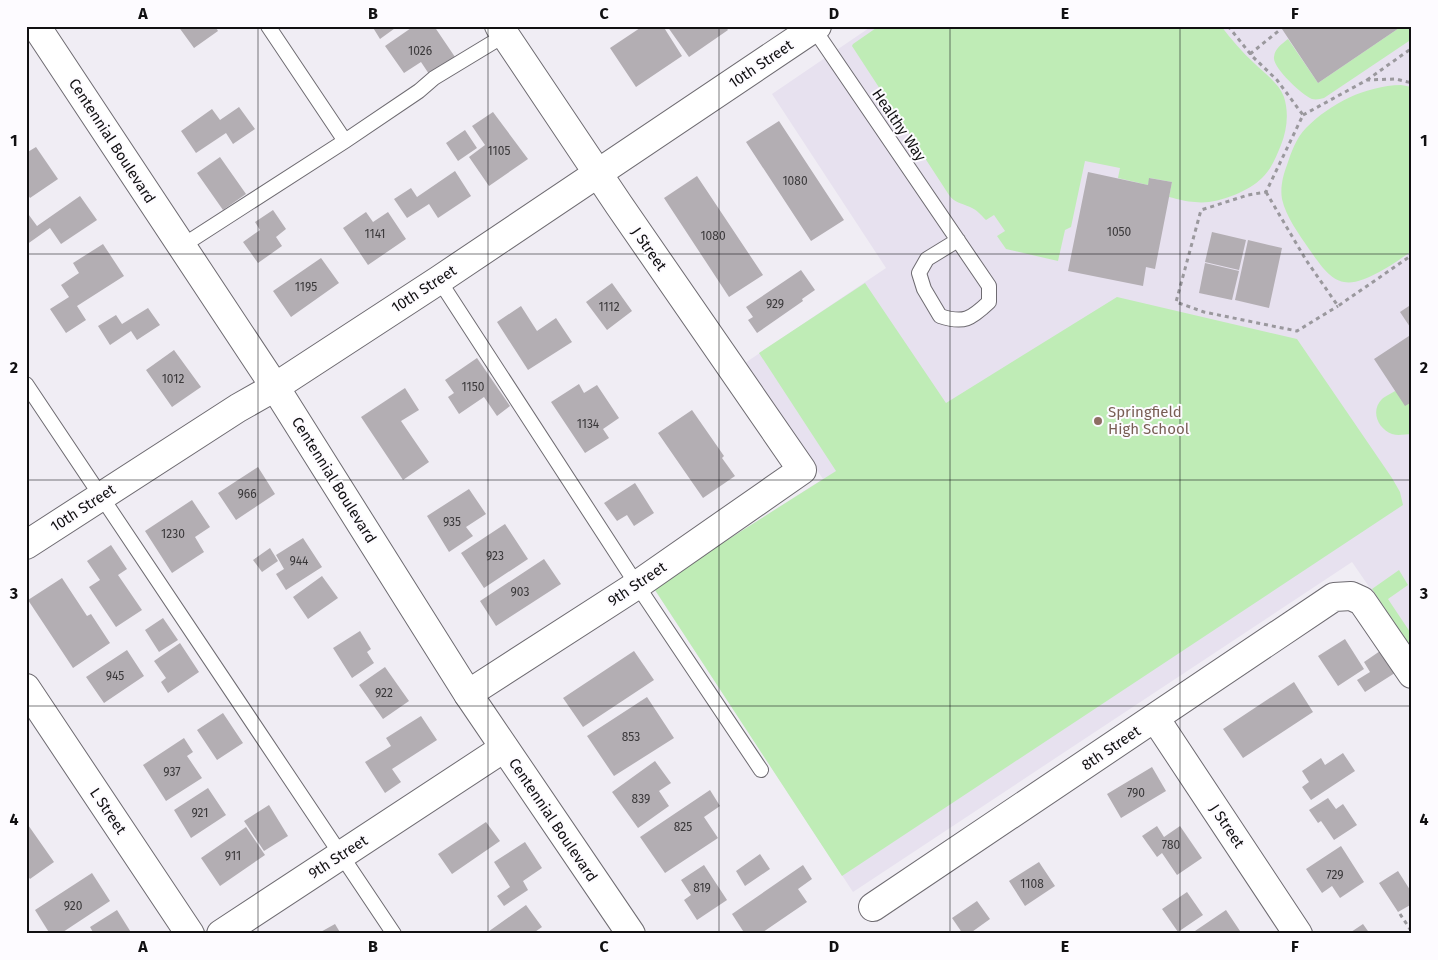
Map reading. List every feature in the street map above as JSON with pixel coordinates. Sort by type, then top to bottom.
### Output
[{"type":"street","name":"Centennial Boulevard","points":[[36,26],[275,387],[468,694],[631,934]]},
{"type":"street","name":"10th Street","points":[[26,545],[439,280],[816,28]]},
{"type":"street","name":"J Street","points":[[502,30],[598,174],[802,470]]},
{"type":"street","name":"9th Street","points":[[468,694],[637,585],[802,470]]},
{"type":"street","name":"8th Street","points":[[873,907],[1334,597],[1351,596],[1362,601],[1412,674]]},
{"type":"street","name":"L Street","points":[[26,688],[190,934]]},
{"type":"street","name":"J Street","points":[[1155,718],[1298,934]]},
{"type":"street","name":"9th Street","points":[[222,934],[504,748]]},
{"type":"lane","points":[[268,26],[345,141]]},
{"type":"lane","name":"Healthy Way","points":[[816,28],[989,286],[989,302],[974,316],[955,320],[940,316],[924,289],[919,273],[927,258],[958,240]]},
{"type":"lane","points":[[182,246],[345,141],[419,91],[434,78],[502,30]]},
{"type":"lane","points":[[439,280],[637,585],[761,770]]},
{"type":"lane","points":[[26,384],[394,934]]},
{"type":"path","points":[[1228,26],[1250,54],[1277,80],[1303,115]]},
{"type":"path","points":[[1250,54],[1281,28]]},
{"type":"path","points":[[1266,192],[1303,115],[1367,80],[1412,48]]},
{"type":"path","points":[[1367,80],[1396,79],[1412,82]]},
{"type":"path","points":[[1266,192],[1306,260],[1338,306]]},
{"type":"path","points":[[1266,192],[1248,195],[1201,210],[1176,302],[1204,312],[1297,331],[1338,306],[1412,255]]},
{"type":"path","points":[[1400,914],[1412,932]]},
{"type":"shaded area","name":"Springfield High School","points":[[872,26],[1412,26],[1412,649],[1352,562],[853,892],[653,587],[823,479],[745,363],[886,268],[772,94]]},
{"type":"green space","points":[[879,26],[1221,26],[1241,50],[1271,78],[1282,92],[1287,121],[1285,133],[1273,163],[1262,178],[1240,193],[1212,201],[1192,202],[1169,197],[1172,182],[1150,178],[1148,185],[1118,178],[1120,168],[1085,161],[1071,227],[1065,230],[1058,261],[1006,249],[997,236],[1005,231],[994,215],[986,220],[975,210],[951,198],[852,46]]},
{"type":"green space","points":[[1402,26],[1412,26],[1412,39],[1324,98],[1312,99],[1307,96],[1288,80],[1275,62],[1276,51],[1288,39],[1318,83]]},
{"type":"green space","points":[[1401,85],[1412,87],[1412,251],[1370,277],[1352,282],[1344,282],[1333,277],[1324,269],[1290,219],[1281,195],[1284,173],[1299,136],[1326,111],[1362,92]]},
{"type":"green space","points":[[865,283],[946,403],[1117,297],[1297,339],[1392,478],[1400,492],[1403,505],[842,876],[653,587],[836,471],[759,353]]},
{"type":"green space","points":[[1395,391],[1412,402],[1412,434],[1400,435],[1387,432],[1377,419],[1378,404],[1383,398]]},
{"type":"green space","points":[[1399,570],[1408,585],[1388,599],[1412,635],[1412,649],[1372,589]]},
{"type":"building","points":[[178,26],[215,26],[218,31],[194,48]]},
{"type":"building","points":[[372,26],[398,26],[380,39]]},
{"type":"building","points":[[414,26],[434,26],[455,57],[429,74],[421,62],[404,73],[385,46]]},
{"type":"building","points":[[643,26],[663,26],[682,56],[636,87],[610,48]]},
{"type":"building","points":[[667,26],[725,26],[728,30],[689,57]]},
{"type":"building","points":[[1280,26],[1402,26],[1318,83]]},
{"type":"building","points":[[239,107],[255,129],[233,144],[226,133],[196,153],[181,131],[212,109],[220,120]]},
{"type":"building","points":[[493,112],[528,159],[489,186],[469,157],[485,145],[472,126]]},
{"type":"building","points":[[779,121],[844,220],[811,241],[746,142]]},
{"type":"building","points":[[465,130],[477,148],[458,161],[446,143]]},
{"type":"building","points":[[36,147],[58,179],[30,198],[26,192],[26,153]]},
{"type":"building","points":[[220,157],[246,194],[223,210],[197,173]]},
{"type":"building","points":[[455,171],[471,196],[438,218],[429,204],[407,218],[394,199],[411,188],[417,197]]},
{"type":"building","points":[[1088,172],[1148,185],[1149,178],[1172,182],[1155,269],[1146,267],[1143,286],[1068,271]]},
{"type":"building","points":[[697,176],[763,275],[729,297],[664,198]]},
{"type":"building","points":[[80,196],[97,220],[61,244],[50,228],[26,245],[26,211],[37,226]]},
{"type":"building","points":[[273,210],[286,229],[276,237],[282,246],[258,263],[243,242],[260,230],[255,222]]},
{"type":"building","points":[[366,212],[373,222],[388,212],[406,239],[368,265],[343,228]]},
{"type":"building","points":[[1212,232],[1246,240],[1239,270],[1205,262]]},
{"type":"building","points":[[1248,240],[1282,248],[1269,308],[1235,300]]},
{"type":"building","points":[[103,244],[124,276],[77,306],[86,320],[66,333],[50,309],[69,297],[61,285],[79,273],[73,263]]},
{"type":"building","points":[[321,258],[339,283],[291,317],[273,291]]},
{"type":"building","points":[[1205,263],[1239,271],[1232,300],[1199,293]]},
{"type":"building","points":[[801,270],[815,290],[802,299],[803,301],[757,333],[748,320],[753,317],[746,307]]},
{"type":"building","points":[[612,283],[632,311],[607,330],[586,302]]},
{"type":"building","points":[[1412,304],[1412,330],[1400,312]]},
{"type":"building","points":[[521,306],[537,331],[556,318],[572,342],[528,370],[497,322]]},
{"type":"building","points":[[148,308],[160,325],[137,340],[131,331],[110,345],[98,326],[116,315],[122,324]]},
{"type":"building","points":[[1412,334],[1412,402],[1405,406],[1374,359]]},
{"type":"building","points":[[174,350],[201,387],[172,407],[146,370]]},
{"type":"building","points":[[477,358],[510,406],[497,416],[484,397],[459,414],[448,397],[454,393],[445,380]]},
{"type":"building","points":[[579,384],[584,393],[597,385],[619,418],[603,429],[609,438],[585,453],[551,402]]},
{"type":"building","points":[[405,388],[419,410],[401,421],[429,462],[403,480],[361,417]]},
{"type":"building","points":[[692,410],[724,456],[722,458],[735,476],[703,498],[658,433]]},
{"type":"building","points":[[258,467],[275,494],[236,520],[218,493]]},
{"type":"building","points":[[635,483],[654,513],[634,526],[627,515],[617,521],[604,503]]},
{"type":"building","points":[[469,489],[486,514],[466,527],[473,536],[449,552],[427,516]]},
{"type":"building","points":[[192,500],[210,527],[195,537],[204,552],[172,573],[145,531]]},
{"type":"building","points":[[505,524],[528,559],[484,588],[461,553]]},
{"type":"building","points":[[303,538],[322,567],[286,590],[276,574],[284,569],[276,555]]},
{"type":"building","points":[[111,545],[127,569],[118,575],[142,610],[116,627],[89,587],[100,580],[87,561]]},
{"type":"building","points":[[270,548],[278,561],[262,572],[253,560]]},
{"type":"building","points":[[544,559],[561,584],[496,626],[480,601]]},
{"type":"building","points":[[322,576],[338,598],[308,619],[293,597]]},
{"type":"building","points":[[62,578],[87,616],[91,614],[110,643],[73,668],[28,600]]},
{"type":"building","points":[[163,618],[178,640],[159,652],[145,630]]},
{"type":"building","points":[[360,631],[371,649],[367,652],[374,663],[352,678],[333,648]]},
{"type":"building","points":[[1345,639],[1364,669],[1338,686],[1318,656]]},
{"type":"building","points":[[180,643],[199,672],[168,693],[161,682],[166,678],[154,661]]},
{"type":"building","points":[[1383,649],[1398,671],[1365,692],[1357,680],[1370,672],[1364,662]]},
{"type":"building","points":[[127,650],[144,676],[104,703],[86,677]]},
{"type":"building","points":[[634,651],[654,680],[583,727],[563,698]]},
{"type":"building","points":[[385,667],[409,701],[383,719],[359,685]]},
{"type":"building","points":[[1294,682],[1313,712],[1243,758],[1223,729]]},
{"type":"building","points":[[647,697],[674,738],[614,776],[587,736]]},
{"type":"building","points":[[223,713],[243,743],[217,760],[197,730]]},
{"type":"building","points":[[421,716],[437,740],[392,769],[401,782],[385,793],[365,762],[391,746],[386,738]]},
{"type":"building","points":[[184,738],[193,752],[187,756],[202,778],[166,801],[143,765]]},
{"type":"building","points":[[1343,753],[1355,771],[1311,800],[1302,787],[1309,782],[1302,771],[1321,758],[1325,765]]},
{"type":"building","points":[[655,761],[671,783],[659,791],[669,806],[638,828],[612,792]]},
{"type":"building","points":[[1152,767],[1166,791],[1121,818],[1107,794]]},
{"type":"building","points":[[208,788],[226,815],[191,838],[174,810]]},
{"type":"building","points":[[710,790],[720,806],[704,817],[718,838],[665,873],[640,837]]},
{"type":"building","points":[[1328,798],[1336,809],[1343,804],[1357,825],[1334,840],[1321,821],[1318,823],[1309,810]]},
{"type":"building","points":[[269,805],[288,836],[264,851],[244,821]]},
{"type":"building","points":[[26,822],[54,862],[30,879],[26,874]]},
{"type":"building","points":[[486,822],[500,841],[452,874],[438,854]]},
{"type":"building","points":[[1157,826],[1164,837],[1180,826],[1202,858],[1177,875],[1162,853],[1157,857],[1142,836]]},
{"type":"building","points":[[246,827],[265,855],[220,886],[201,858]]},
{"type":"building","points":[[525,842],[542,868],[523,881],[528,890],[504,906],[497,896],[510,887],[494,862]]},
{"type":"building","points":[[1341,846],[1364,882],[1340,898],[1332,886],[1322,893],[1306,869]]},
{"type":"building","points":[[760,854],[770,869],[745,886],[736,871]]},
{"type":"building","points":[[1039,862],[1055,886],[1025,906],[1009,881]]},
{"type":"building","points":[[704,865],[727,900],[697,920],[684,900],[691,895],[681,880]]},
{"type":"building","points":[[803,865],[812,879],[798,889],[807,902],[760,934],[745,934],[732,914]]},
{"type":"building","points":[[1398,871],[1412,893],[1412,904],[1398,912],[1379,883]]},
{"type":"building","points":[[92,873],[110,901],[60,934],[50,934],[35,910]]},
{"type":"building","points":[[1187,892],[1203,915],[1178,932],[1162,909]]},
{"type":"building","points":[[977,901],[990,919],[969,934],[963,934],[952,918]]},
{"type":"building","points":[[526,905],[542,927],[532,934],[485,934]]},
{"type":"building","points":[[117,910],[132,934],[94,934],[90,927]]},
{"type":"building","points":[[1226,910],[1242,934],[1197,934],[1195,931]]},
{"type":"building","points":[[335,924],[341,934],[317,934]]},
{"type":"building","points":[[1363,924],[1370,934],[1348,934]]},
{"type":"place","name":"Springfield High School","points":[[1098,421]]}]
